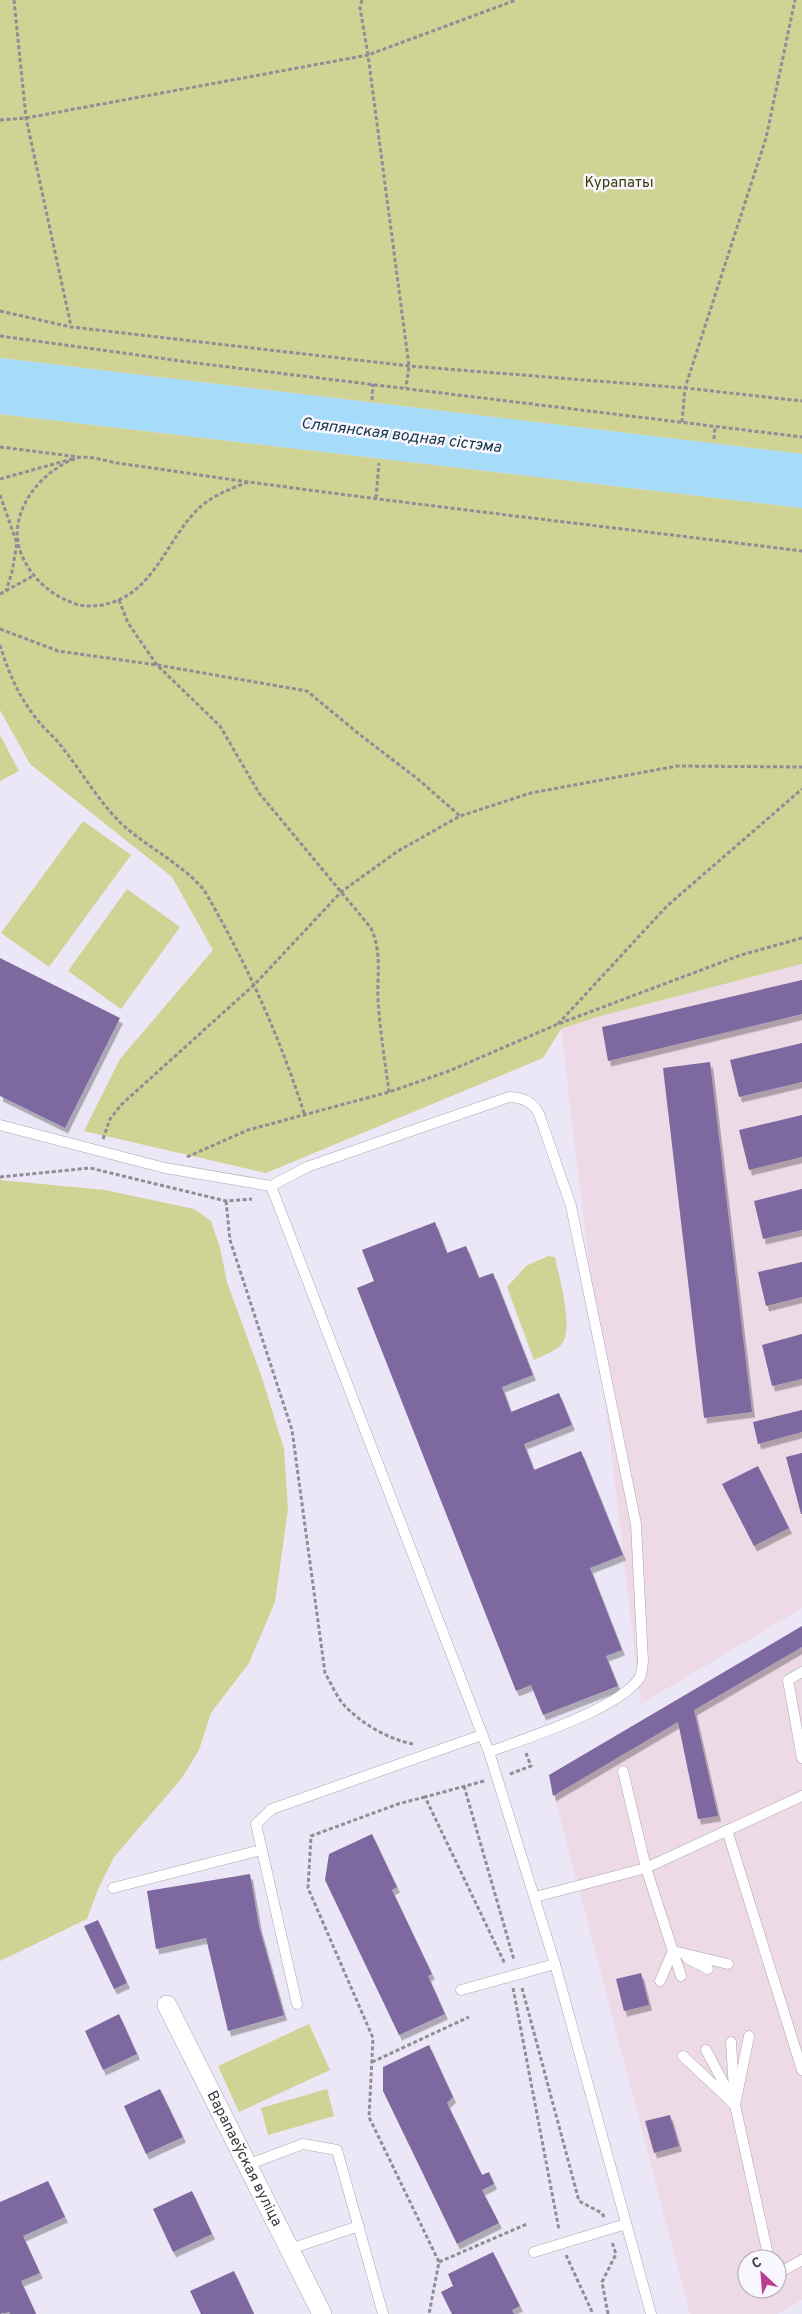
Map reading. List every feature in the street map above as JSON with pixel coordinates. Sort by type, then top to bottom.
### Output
[{"type":"street","name":"Варапаеўская вуліца","points":[[167,2005],[322,2314]]},
{"type":"lane","points":[[0,1125],[165,1168],[271,1186],[307,1167],[509,1097],[523,1098],[534,1105],[539,1114],[571,1206],[636,1524],[643,1662],[641,1676],[628,1691],[608,1705],[489,1752]]},
{"type":"lane","points":[[271,1186],[489,1752],[554,1964],[651,2314]]},
{"type":"lane","points":[[802,1672],[788,1680],[802,1758]]},
{"type":"lane","points":[[297,2004],[256,1824],[272,1809],[482,1735]]},
{"type":"lane","points":[[623,1771],[646,1868],[681,1976]]},
{"type":"lane","points":[[534,1898],[646,1868],[802,1796]]},
{"type":"lane","points":[[727,1830],[802,2070]]},
{"type":"lane","points":[[113,1888],[261,1850]]},
{"type":"lane","points":[[673,1951],[728,1964]]},
{"type":"lane","points":[[673,1951],[708,1969]]},
{"type":"lane","points":[[660,1981],[673,1951]]},
{"type":"lane","points":[[461,1990],[554,1964]]},
{"type":"lane","points":[[735,2105],[749,2036]]},
{"type":"lane","points":[[731,2042],[735,2105],[767,2249]]},
{"type":"lane","points":[[706,2050],[735,2105]]},
{"type":"lane","points":[[682,2056],[735,2105]]},
{"type":"lane","points":[[247,2166],[303,2144],[337,2150],[383,2314]]},
{"type":"lane","points":[[534,2252],[626,2224]]},
{"type":"lane","points":[[290,2249],[359,2226]]},
{"type":"lane","points":[[787,2268],[802,2260]]},
{"type":"path","points":[[14,0],[26,118],[71,327]]},
{"type":"path","points":[[362,0],[360,8],[368,55],[409,366],[406,388]]},
{"type":"path","points":[[0,120],[26,118],[368,55],[516,0]]},
{"type":"path","points":[[682,422],[685,388],[766,138],[795,0]]},
{"type":"path","points":[[0,311],[71,327],[409,366],[685,388],[802,400]]},
{"type":"path","points":[[0,336],[715,426]]},
{"type":"path","points":[[372,400],[373,384]]},
{"type":"path","points":[[682,422],[715,426]]},
{"type":"path","points":[[682,422],[802,436]]},
{"type":"path","points":[[714,439],[715,426]]},
{"type":"path","points":[[0,446],[248,482],[802,551]]},
{"type":"path","points":[[0,479],[80,457]]},
{"type":"path","points":[[6,591],[12,572],[20,517],[31,492],[47,476],[80,457]]},
{"type":"path","points":[[376,498],[379,463]]},
{"type":"path","points":[[0,495],[22,558],[33,576],[52,593],[76,604],[90,606],[119,600],[135,591],[149,577],[177,534],[198,509],[228,490],[248,482]]},
{"type":"path","points":[[0,594],[33,576]]},
{"type":"path","points":[[119,600],[128,623],[157,665],[220,726],[259,793],[371,928],[377,941],[379,954],[378,1000],[389,1092]]},
{"type":"path","points":[[0,629],[58,651],[157,665],[307,692],[419,780],[460,816]]},
{"type":"path","points":[[0,645],[6,666],[20,696],[35,717],[61,744],[123,825],[193,877],[204,890],[255,984],[292,1075],[305,1116]]},
{"type":"path","points":[[90,1168],[100,1152],[110,1119],[122,1104],[255,984],[341,892],[398,851],[460,816],[531,793],[677,766],[802,767]]},
{"type":"path","points":[[558,1024],[667,906],[802,789]]},
{"type":"path","points":[[165,1168],[248,1130],[389,1092],[449,1071],[558,1024],[741,955],[802,938]]},
{"type":"path","points":[[0,1177],[90,1168],[226,1200],[276,1197]]},
{"type":"path","points":[[226,1200],[230,1240],[292,1430],[325,1672],[344,1705],[370,1727],[403,1742],[440,1749]]},
{"type":"path","points":[[429,2314],[439,2262],[369,2117],[373,2038],[308,1888],[311,1836],[398,1804],[497,1778],[531,1766],[520,1740]]},
{"type":"path","points":[[464,1786],[579,2201],[602,2213],[616,2254],[602,2282],[608,2314]]},
{"type":"path","points":[[425,1796],[515,1975],[561,2244],[593,2314]]},
{"type":"path","points":[[372,2062],[469,2017]]},
{"type":"path","points":[[439,2262],[527,2224]]},
{"type":"shaded area","points":[[802,964],[802,1608],[641,1704],[561,1029],[597,1017]]},
{"type":"shaded area","points":[[802,1626],[802,2300],[777,2314],[690,2314],[549,1775]]},
{"type":"green space","name":"Курапаты","points":[[0,0],[802,0],[802,454],[0,358]]},
{"type":"green space","points":[[0,414],[802,508],[802,964],[597,1017],[561,1029],[543,1058],[266,1173],[84,1131],[120,1059],[213,950],[172,877],[30,764],[0,710]]},
{"type":"green space","points":[[0,735],[19,771],[0,781]]},
{"type":"green space","points":[[83,821],[131,855],[49,967],[1,933]]},
{"type":"green space","points":[[127,889],[180,927],[121,1009],[68,971]]},
{"type":"green space","points":[[0,1180],[105,1190],[194,1209],[211,1221],[220,1248],[227,1282],[262,1378],[284,1449],[288,1509],[275,1602],[249,1663],[211,1713],[199,1750],[182,1778],[114,1857],[99,1887],[87,1919],[0,1961]]},
{"type":"green space","points":[[548,1256],[555,1257],[566,1313],[566,1334],[558,1348],[534,1360],[507,1287],[526,1266]]},
{"type":"green space","points":[[309,2024],[330,2070],[239,2112],[218,2066]]},
{"type":"green space","points":[[327,2089],[334,2116],[268,2135],[261,2108]]},
{"type":"water","name":"Сляпянская водная сістэма","points":[[0,358],[802,454],[802,508],[0,414]]},
{"type":"building","points":[[0,958],[120,1018],[65,1128],[0,1096]]},
{"type":"building","points":[[802,980],[802,1014],[608,1061],[602,1027]]},
{"type":"building","points":[[802,1043],[802,1082],[739,1097],[730,1060]]},
{"type":"building","points":[[710,1062],[752,1412],[704,1418],[663,1068]]},
{"type":"building","points":[[802,1115],[802,1157],[749,1170],[739,1130]]},
{"type":"building","points":[[802,1189],[802,1230],[763,1239],[754,1201]]},
{"type":"building","points":[[435,1222],[447,1253],[466,1246],[479,1278],[493,1273],[533,1375],[502,1387],[511,1412],[559,1393],[572,1425],[524,1444],[534,1470],[581,1451],[623,1555],[590,1568],[622,1650],[606,1656],[618,1686],[543,1715],[531,1685],[516,1691],[357,1288],[374,1281],[362,1250]]},
{"type":"building","points":[[802,1262],[802,1297],[766,1306],[758,1272]]},
{"type":"building","points":[[802,1334],[802,1379],[772,1386],[762,1345]]},
{"type":"building","points":[[802,1410],[802,1432],[758,1444],[753,1422]]},
{"type":"building","points":[[802,1453],[802,1514],[801,1514],[786,1457]]},
{"type":"building","points":[[758,1466],[789,1528],[754,1546],[722,1484]]},
{"type":"building","points":[[802,1626],[802,1647],[694,1710],[718,1816],[698,1819],[678,1722],[553,1796],[549,1775]]},
{"type":"building","points":[[372,1834],[397,1887],[392,1890],[432,1974],[428,1976],[445,2014],[399,2035],[325,1880],[329,1854]]},
{"type":"building","points":[[250,1874],[259,1926],[284,2015],[228,2031],[206,1938],[156,1949],[147,1891]]},
{"type":"building","points":[[98,1920],[127,1983],[114,1989],[84,1926]]},
{"type":"building","points":[[641,1973],[649,2005],[624,2011],[616,1979]]},
{"type":"building","points":[[119,2014],[137,2054],[103,2070],[85,2031]]},
{"type":"building","points":[[429,2045],[453,2097],[447,2103],[482,2175],[489,2172],[494,2184],[482,2190],[499,2223],[457,2244],[383,2091],[383,2067]]},
{"type":"building","points":[[160,2089],[183,2137],[146,2154],[124,2106]]},
{"type":"building","points":[[670,2115],[679,2146],[654,2153],[645,2121]]},
{"type":"building","points":[[48,2181],[65,2217],[23,2236],[40,2273],[21,2281],[36,2314],[10,2314],[9,2312],[0,2314],[0,2202]]},
{"type":"building","points":[[192,2191],[212,2234],[173,2252],[153,2209]]},
{"type":"building","points":[[493,2252],[520,2306],[512,2310],[514,2314],[452,2314],[441,2292],[453,2286],[448,2274]]},
{"type":"building","points":[[234,2271],[254,2314],[201,2314],[190,2291]]}]
